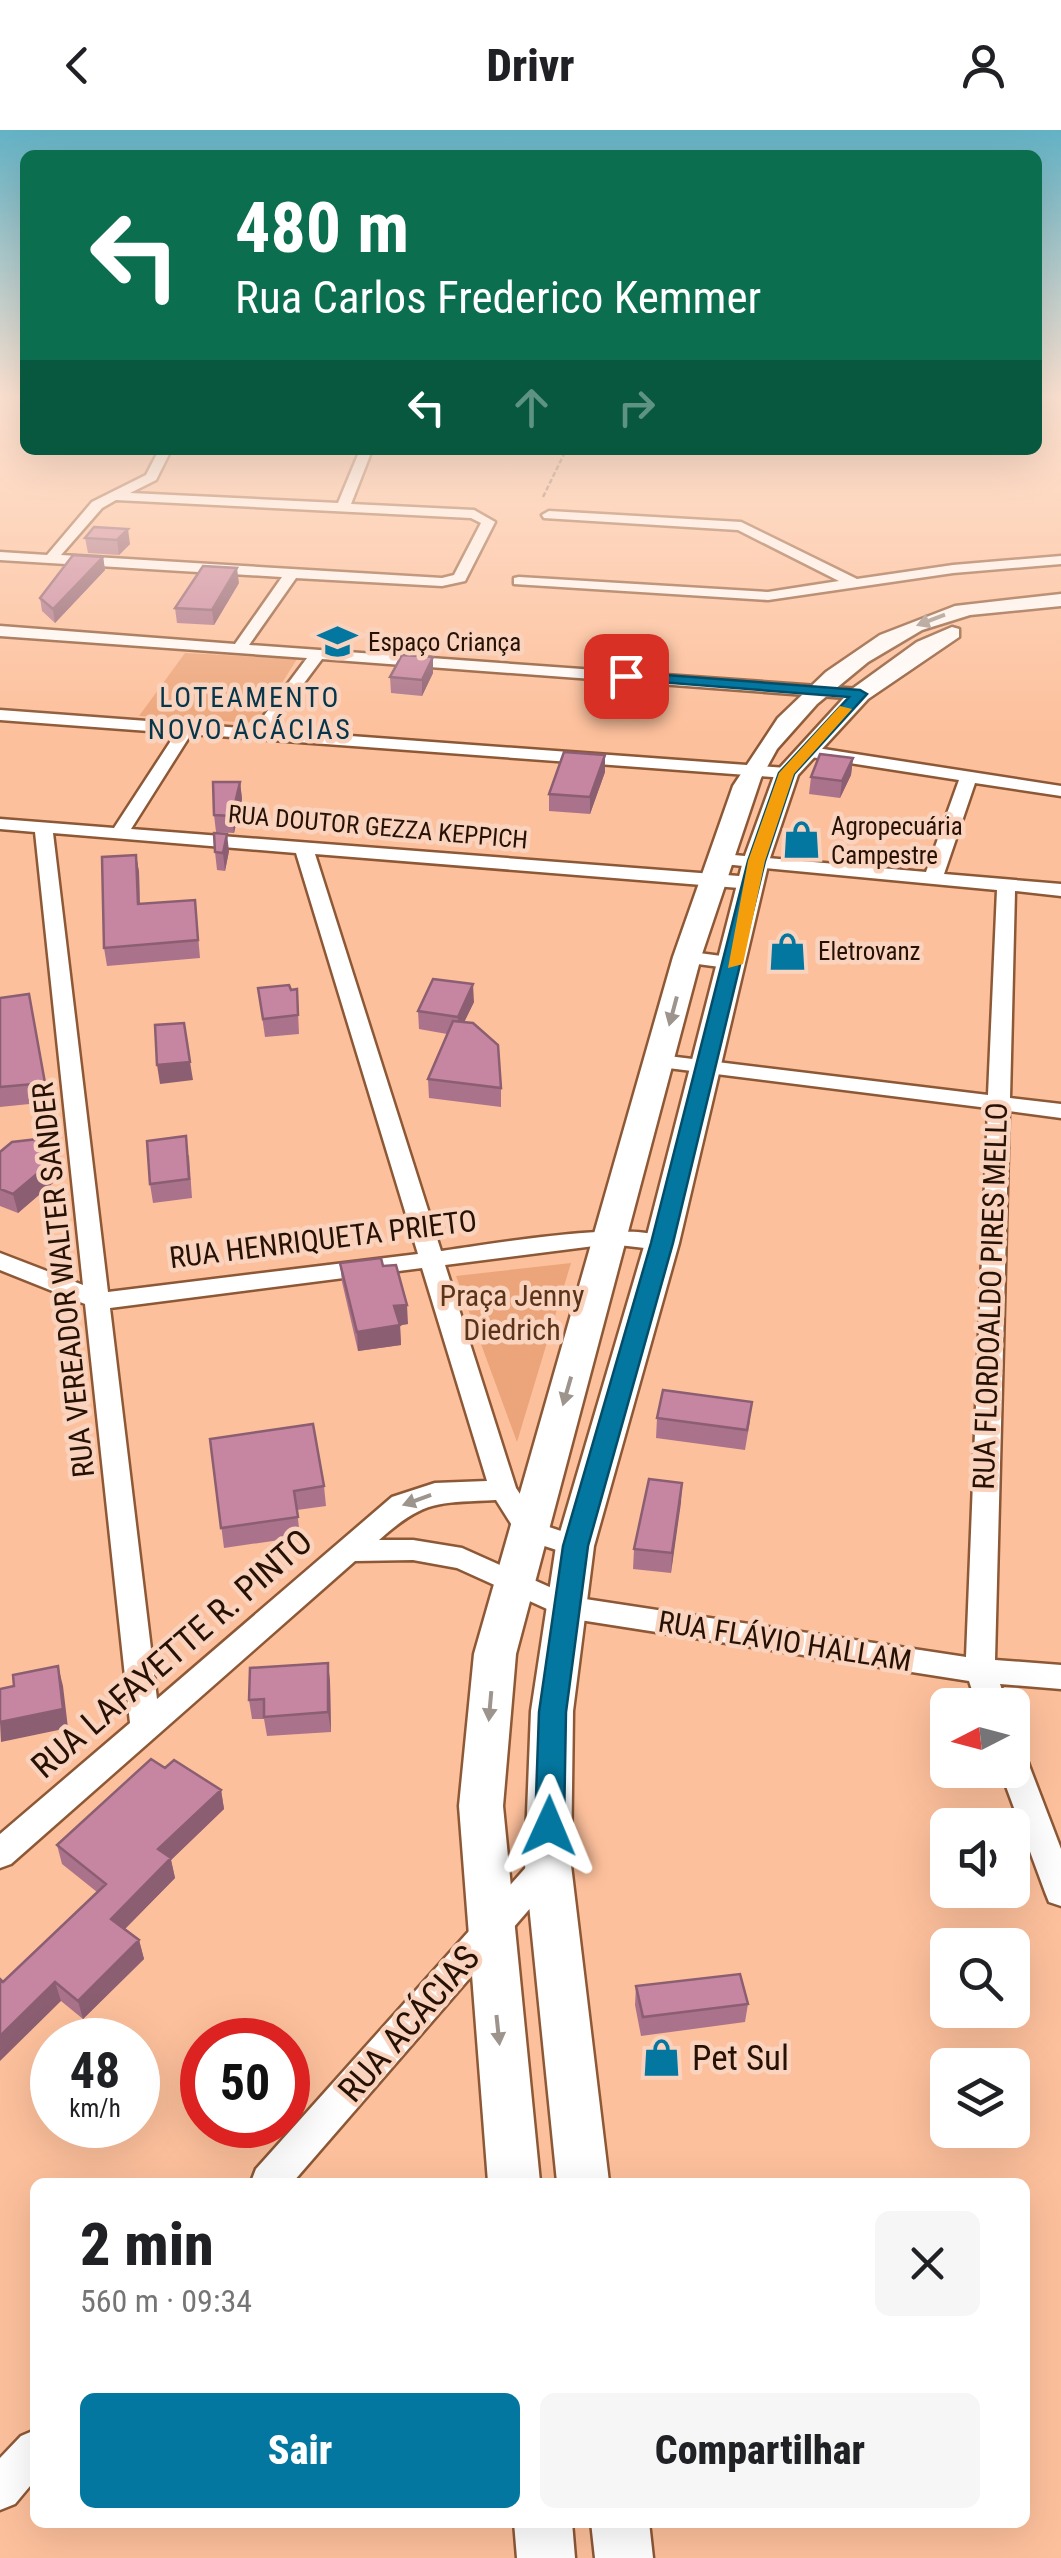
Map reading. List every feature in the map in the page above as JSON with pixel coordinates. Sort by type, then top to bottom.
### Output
[{"type":"main road","points":[[583,2178],[548,1864],[552,1712],[575,1546],[662,1243],[734,964],[736,871],[752,770],[780,732],[819,691],[862,658],[934,617],[1061,600]]},
{"type":"main road","points":[[514,2178],[488,1933],[481,1806],[495,1654],[687,957],[796,762],[860,694],[924,647],[961,628],[1000,618],[1061,614]]},
{"type":"main road","points":[[544,2528],[546,2558]]},
{"type":"main road","points":[[621,2528],[624,2558]]},
{"type":"street","points":[[51,558],[95,508]]},
{"type":"street","points":[[0,556],[442,582],[460,578],[488,522],[474,514],[367,508]]},
{"type":"street","points":[[549,515],[741,526],[854,583]]},
{"type":"street","points":[[518,581],[768,596],[953,568],[1061,560]]},
{"type":"street","points":[[240,647],[292,572]]},
{"type":"street","points":[[0,632],[860,694]]},
{"type":"street","points":[[258,734],[319,654]]},
{"type":"street","points":[[0,716],[752,770],[796,762],[969,775],[1061,790]]},
{"type":"street","points":[[120,832],[187,728]]},
{"type":"street","points":[[934,877],[969,775]]},
{"type":"street","name":"RUA DOUTOR GEZZA KEPPICH","points":[[0,824],[736,871],[934,877],[1061,890]]},
{"type":"street","name":"RUA VEREADOR WALTER SANDER","points":[[43,828],[100,1301],[145,1725]]},
{"type":"street","points":[[303,846],[502,1490],[530,1532],[575,1546]]},
{"type":"street","name":"RUA FLORDOALDO PIRES MELLO","points":[[986,1688],[980,1671],[1006,884]]},
{"type":"street","points":[[660,1061],[1061,1111]]},
{"type":"street","name":"RUA HENRIQUETA PRIETO","points":[[0,1261],[100,1301],[430,1256],[610,1237],[662,1243]]},
{"type":"street","name":"RUA LAFAYETTE R. PINTO","points":[[0,1854],[402,1504],[434,1493],[502,1490]]},
{"type":"street","name":"RUA LAFAYETTE R. PINTO","points":[[348,1551],[439,1553],[515,1582]]},
{"type":"street","name":"RUA FLÁVIO HALLAM","points":[[515,1582],[566,1607],[980,1671],[1061,1677]]},
{"type":"street","points":[[1022,1788],[1061,1892]]},
{"type":"street","name":"RUA ACÁCIAS","points":[[274,2178],[548,1864]]},
{"type":"street","points":[[0,2490],[30,2456]]},
{"type":"lane","points":[[687,957],[734,964]]},
{"type":"path","points":[[543,508],[549,515]]},
{"type":"green space","points":[[185,653],[297,659],[257,723],[139,716]]},
{"type":"green space","name":"Praça Jenny Diedrich","points":[[571,1263],[517,1442],[456,1276]]},
{"type":"building","points":[[94,527],[128,529],[117,540],[85,538]]},
{"type":"building","points":[[73,555],[103,557],[53,609],[40,598]]},
{"type":"building","points":[[203,566],[237,568],[212,610],[175,608]]},
{"type":"building","points":[[402,655],[433,657],[422,680],[390,677]]},
{"type":"building","points":[[564,752],[605,755],[590,797],[549,794]]},
{"type":"building","points":[[820,754],[853,758],[842,781],[811,777]]},
{"type":"building","points":[[213,782],[240,782],[232,816],[214,815]]},
{"type":"building","points":[[214,833],[227,834],[223,853],[215,852]]},
{"type":"building","points":[[136,855],[138,904],[195,900],[198,940],[104,948],[102,857]]},
{"type":"building","points":[[433,979],[473,984],[458,1017],[418,1011]]},
{"type":"building","points":[[289,985],[291,990],[297,989],[298,1015],[263,1019],[258,988]]},
{"type":"building","points":[[29,994],[45,1083],[0,1087],[0,998]]},
{"type":"building","points":[[453,1021],[473,1023],[498,1045],[501,1088],[428,1079]]},
{"type":"building","points":[[184,1023],[190,1062],[157,1065],[155,1025]]},
{"type":"building","points":[[186,1136],[189,1179],[150,1184],[147,1141]]},
{"type":"building","points":[[47,1138],[50,1163],[13,1194],[0,1189],[0,1152],[12,1142]]},
{"type":"building","points":[[381,1258],[383,1266],[396,1265],[407,1305],[394,1306],[400,1325],[357,1332],[340,1263]]},
{"type":"building","points":[[663,1390],[752,1402],[747,1430],[657,1418]]},
{"type":"building","points":[[313,1424],[324,1486],[294,1491],[298,1517],[221,1528],[210,1439]]},
{"type":"building","points":[[649,1479],[682,1483],[672,1553],[634,1549]]},
{"type":"building","points":[[328,1663],[328,1712],[264,1717],[264,1699],[249,1700],[250,1668]]},
{"type":"building","points":[[58,1666],[63,1709],[0,1722],[0,1689],[14,1686],[13,1675]]},
{"type":"building","points":[[151,1759],[165,1768],[174,1760],[221,1790],[158,1849],[171,1858],[111,1919],[139,1940],[78,2001],[55,1982],[0,2036],[0,1979],[3,1982],[106,1884],[57,1845]]},
{"type":"building","points":[[740,1974],[748,2004],[643,2017],[636,1986]]},
{"type":"slow traffic","points":[[734,964],[756,861],[787,773],[845,709]]},
{"type":"place","name":"Espaço Criança","points":[[338,642]]},
{"type":"place","name":"Agropecuária Campestre","points":[[801,840]]},
{"type":"place","name":"Eletrovanz","points":[[788,951]]},
{"type":"place","name":"Pet Sul","points":[[662,2058]]},
{"type":"district","name":"LOTEAMENTO NOVO ACÁCIAS","points":[[250,713]]},
{"type":"route","points":[[549,1826],[552,1712],[575,1546],[662,1243],[734,964],[756,861],[787,773],[804,750],[860,694],[626,676]]}]
